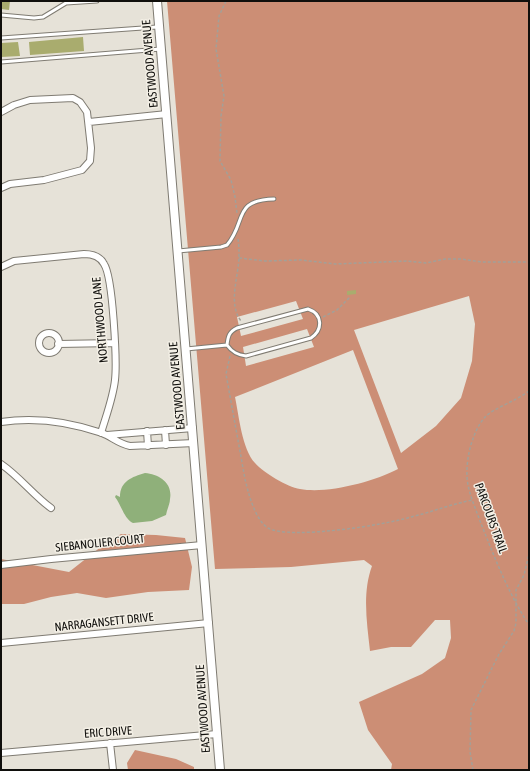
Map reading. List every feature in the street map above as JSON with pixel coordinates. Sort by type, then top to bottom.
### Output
[{"type":"street","name":"EASTWOOD AVENUE","points":[[157,1],[220,770]]},
{"type":"street","points":[[1,112],[19,103],[69,97],[77,100],[83,105],[89,122],[91,157],[88,164],[82,170],[44,180],[10,184],[1,188]]},
{"type":"street","points":[[89,122],[167,114]]},
{"type":"street","name":"NORTHWOOD LANE","points":[[1,267],[14,262],[92,254],[101,260],[107,270],[115,343],[115,379],[104,434]]},
{"type":"street","points":[[58,344],[115,343]]},
{"type":"street","points":[[1,422],[45,421],[104,434],[193,428]]},
{"type":"street","points":[[165,430],[166,445]]},
{"type":"street","points":[[147,432],[148,446]]},
{"type":"street","points":[[104,434],[120,444],[138,447],[194,443]]},
{"type":"street","points":[[1,464],[19,479],[37,498],[51,508]]},
{"type":"street","name":"SIEBANOLIER COURT","points":[[1,565],[202,545]]},
{"type":"street","name":"NARRAGANSETT DRIVE","points":[[1,643],[209,623]]},
{"type":"street","name":"ERIC DRIVE","points":[[1,753],[217,734]]},
{"type":"street","points":[[110,743],[113,770]]},
{"type":"lane","points":[[1,15],[34,18],[43,17],[66,3],[97,1]]},
{"type":"lane","points":[[1,38],[159,26]]},
{"type":"lane","points":[[1,62],[161,49]]},
{"type":"lane","points":[[178,251],[222,247],[227,245],[231,240],[243,211],[259,199],[274,199]]},
{"type":"lane","points":[[308,309],[314,311],[319,318],[320,328],[311,338],[246,356],[238,355],[231,351],[226,345],[231,331],[245,326],[308,309]]},
{"type":"lane","points":[[186,349],[226,345]]},
{"type":"path","points":[[226,1],[219,16],[216,49],[224,96],[221,116],[220,161],[231,180],[235,197],[238,223]]},
{"type":"path","points":[[238,237],[239,258],[235,284],[235,307],[236,315],[245,326]]},
{"type":"path","points":[[239,258],[265,261],[301,260],[335,264],[407,261],[426,263],[445,259],[461,259],[482,262],[529,262]]},
{"type":"path","points":[[319,318],[336,310],[350,297]]},
{"type":"path","points":[[231,351],[226,374],[245,478],[249,495],[258,516],[268,528],[300,532],[353,527],[410,518],[452,504],[473,500]]},
{"type":"path","name":"PARCOURS TRAIL","points":[[529,391],[520,398],[486,416],[476,431],[467,460],[467,479],[473,500],[516,606],[529,625]]},
{"type":"path","points":[[473,770],[470,752],[471,710],[499,654],[514,631],[516,590],[524,575],[529,554]]},
{"type":"shaded area","points":[[167,1],[529,1],[529,770],[391,770],[392,764],[368,730],[359,702],[422,674],[445,658],[451,638],[450,620],[435,620],[411,647],[391,647],[370,651],[366,597],[372,566],[364,560],[291,567],[215,569]],"holes":[[[469,296],[475,324],[472,361],[461,398],[436,426],[401,453],[354,330]],[[296,301],[303,319],[241,336],[237,317]],[[307,329],[314,347],[246,366],[243,347]],[[353,350],[398,469],[388,474],[350,486],[323,490],[300,489],[289,486],[264,471],[251,457],[244,441],[235,397]]]},
{"type":"shaded area","points":[[145,473],[155,475],[164,480],[169,488],[170,503],[166,515],[152,521],[133,523],[127,518],[115,497],[116,495],[120,497],[124,483]]},
{"type":"shaded area","points":[[121,534],[185,538],[192,567],[189,590],[148,592],[106,598],[77,593],[51,597],[24,604],[1,604],[1,559],[69,572],[102,546]]},
{"type":"shaded area","points":[[135,750],[176,759],[194,767],[194,770],[128,770],[127,763]]},
{"type":"building","points":[[1,1],[10,1],[9,10],[1,9]]},
{"type":"building","points":[[83,37],[84,51],[30,55],[29,42]]},
{"type":"building","points":[[18,42],[20,56],[1,57],[1,43]]},
{"type":"building","points":[[356,290],[356,294],[347,295],[347,291]]}]
